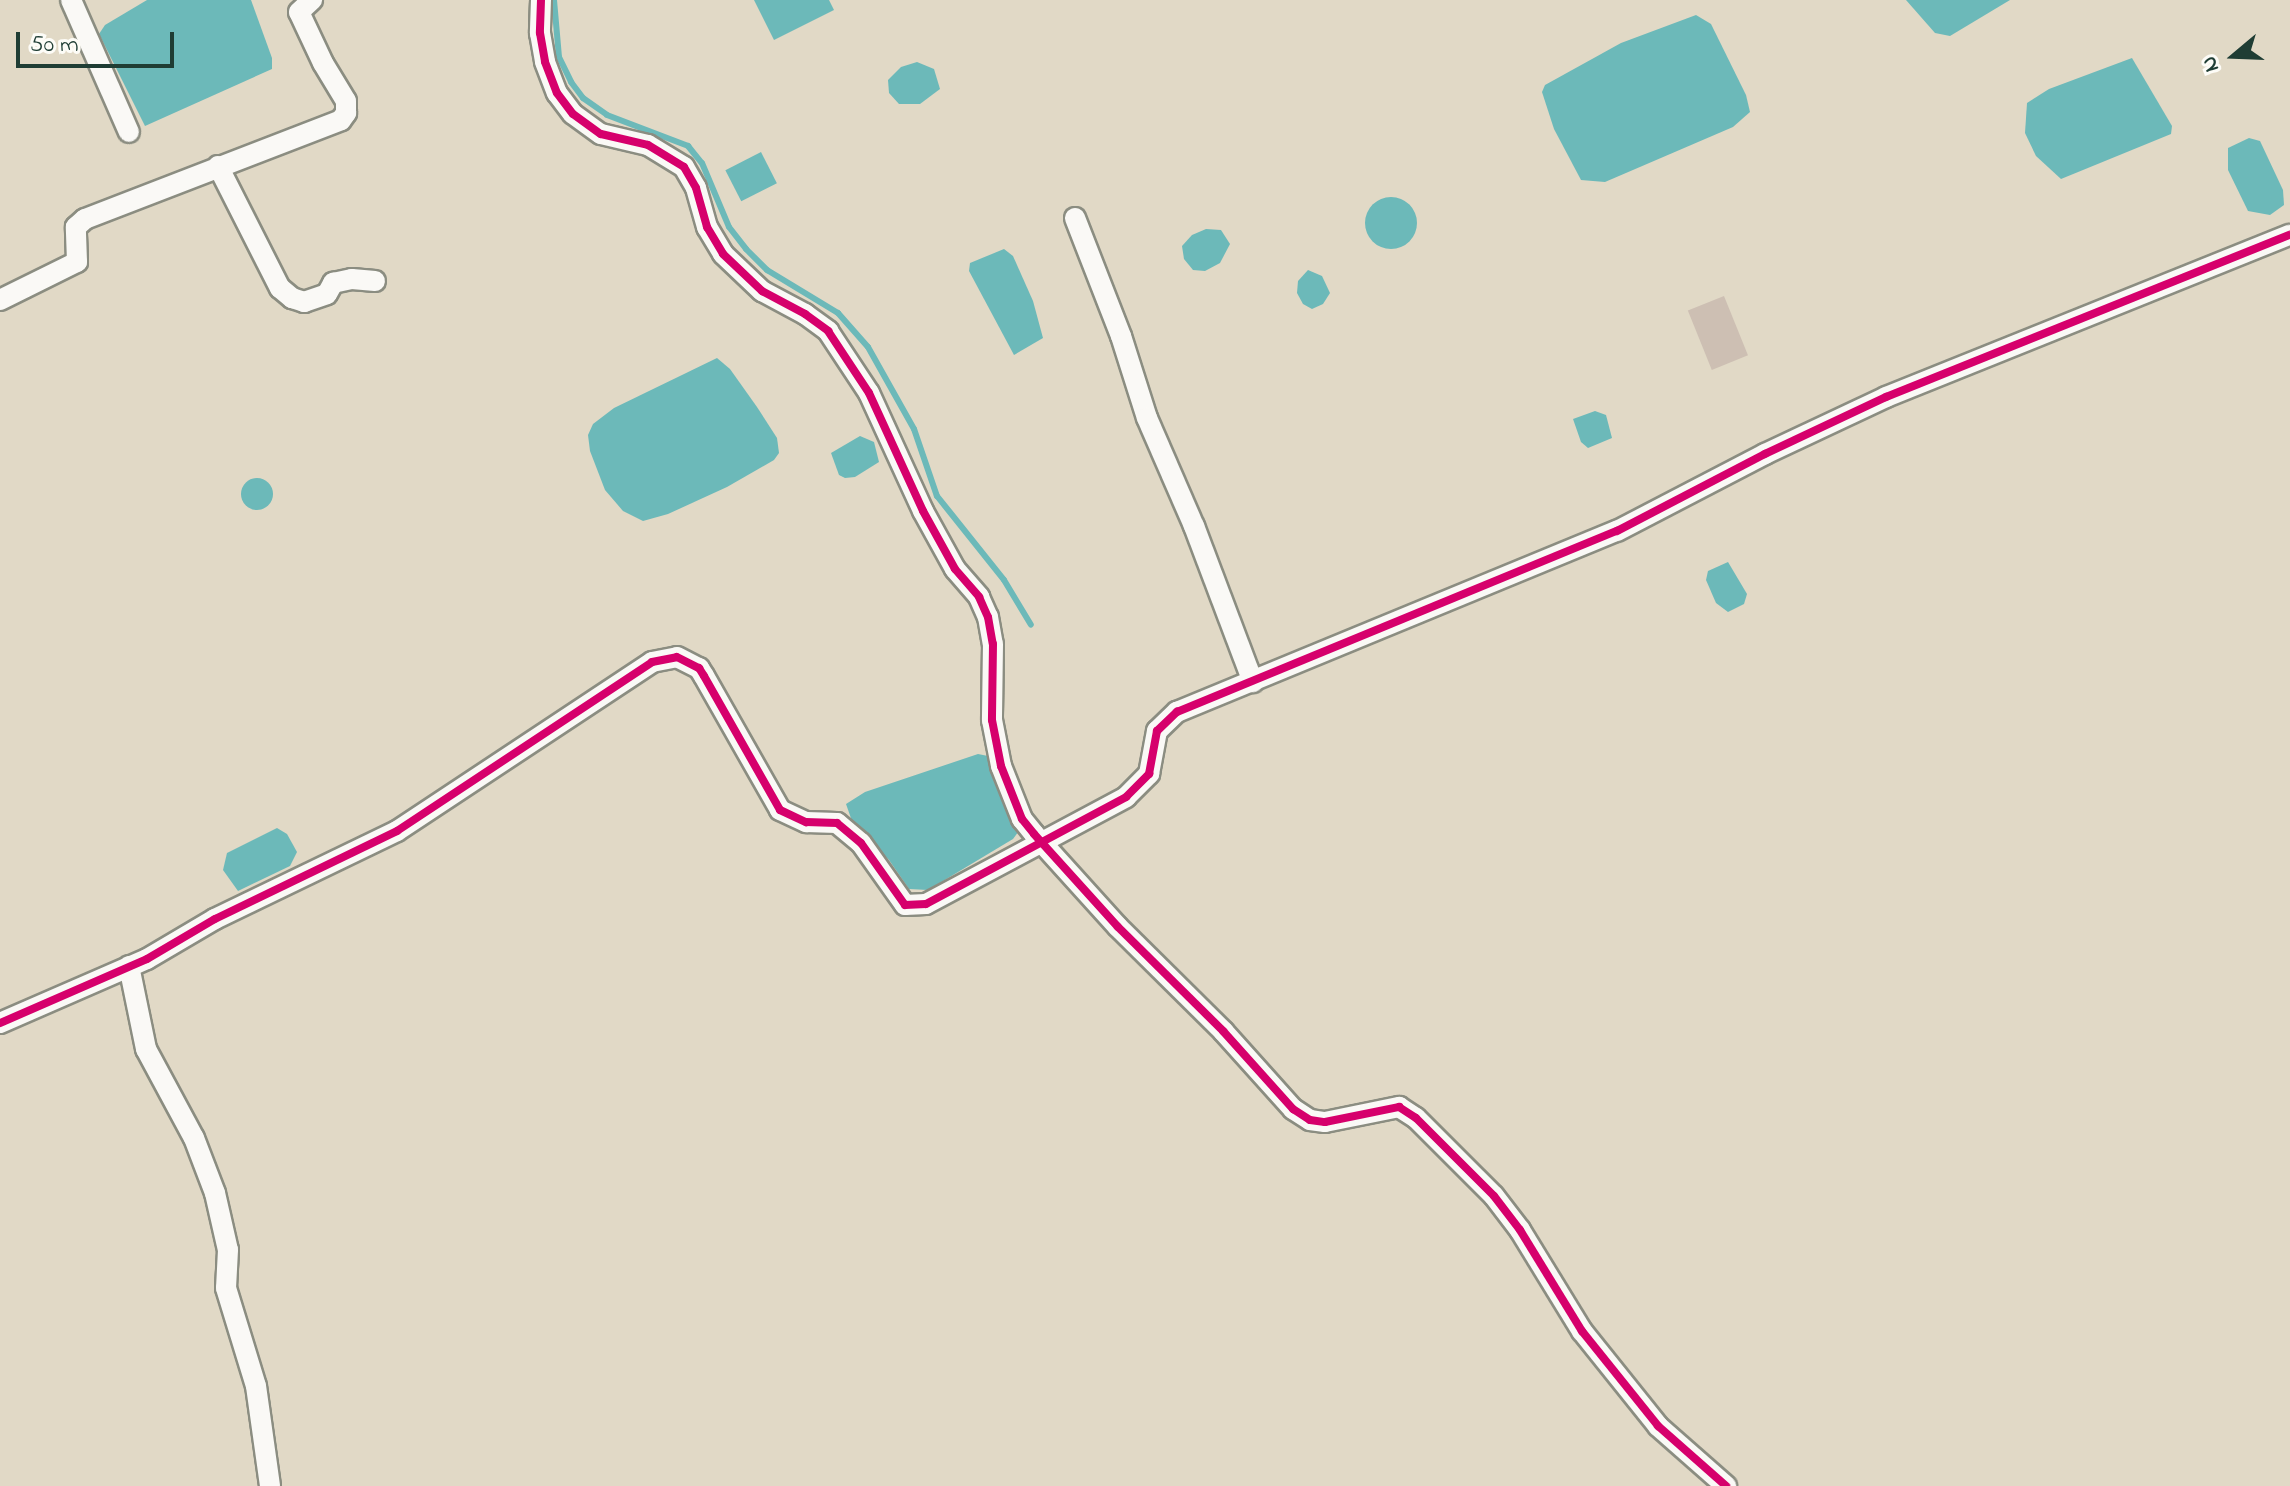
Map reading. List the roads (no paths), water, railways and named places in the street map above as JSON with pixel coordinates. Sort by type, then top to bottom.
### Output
[{"type":"street","points":[[71,0],[129,132]]},
{"type":"street","points":[[0,300],[77,262],[76,227],[85,219],[341,120],[346,113],[346,101],[323,63],[299,12],[312,0]]},
{"type":"street","points":[[541,0],[540,33],[545,62],[557,93],[573,114],[601,134],[648,145],[684,167],[696,188],[707,227],[723,254],[762,291],[805,314],[828,331],[869,393],[923,511],[955,569],[979,597],[988,617],[993,644],[992,720],[1001,766],[1022,819],[1041,843],[1293,1109],[1310,1120],[1325,1122],[1399,1107],[1437,1137],[1477,1175],[1512,1219],[1582,1331],[1658,1426],[1726,1486]]},
{"type":"street","points":[[218,166],[280,288],[292,298],[304,302],[327,294],[333,283],[352,279],[375,281]]},
{"type":"street","points":[[1075,218],[1121,336],[1147,418],[1194,526],[1253,682]]},
{"type":"street","points":[[0,1023],[129,966],[215,919],[397,831],[652,662],[677,657],[699,668],[780,810],[806,822],[837,823],[849,832],[905,905],[915,907],[947,895],[1105,811],[1140,786],[1149,774],[1157,731],[1164,721],[1617,531],[1765,454],[1886,397],[2290,235]]},
{"type":"street","points":[[129,966],[146,1049],[194,1138],[215,1193],[228,1250],[226,1288],[256,1386],[270,1486]]},
{"type":"water","points":[[147,0],[251,0],[272,58],[272,69],[145,126],[99,34],[105,25]]},
{"type":"water","points":[[754,0],[829,0],[834,10],[774,40]]},
{"type":"water","points":[[1906,0],[2010,0],[1950,36],[1935,33]]},
{"type":"water","points":[[1696,15],[1711,24],[1746,95],[1750,112],[1733,127],[1605,182],[1581,180],[1554,129],[1542,92],[1545,85],[1621,43]]},
{"type":"water","points":[[2132,58],[2172,126],[2171,134],[2061,179],[2036,156],[2025,133],[2027,103],[2049,89]]},
{"type":"water","points":[[917,62],[934,69],[940,89],[920,104],[899,104],[889,93],[888,80],[901,67]]},
{"type":"water","points":[[2249,138],[2260,141],[2283,190],[2284,205],[2270,215],[2248,211],[2228,170],[2228,148]]},
{"type":"water","points":[[761,152],[777,183],[741,201],[725,170]]},
{"type":"water","points":[[1391,197],[1409,205],[1417,223],[1409,241],[1391,249],[1373,241],[1365,223],[1373,205]]},
{"type":"water","points":[[1206,229],[1221,230],[1230,244],[1220,263],[1205,271],[1193,270],[1184,259],[1182,246],[1192,235]]},
{"type":"water","points":[[1004,249],[1013,256],[1033,301],[1043,338],[1014,355],[969,271],[970,263]]},
{"type":"water","points":[[1308,270],[1322,276],[1330,293],[1323,304],[1312,309],[1303,304],[1297,293],[1298,281]]},
{"type":"water","points":[[717,358],[730,369],[757,407],[777,438],[779,453],[774,460],[727,487],[668,514],[643,521],[623,511],[605,490],[590,451],[588,435],[593,424],[614,408]]},
{"type":"water","points":[[1595,411],[1606,415],[1612,438],[1588,448],[1581,442],[1573,419]]},
{"type":"water","points":[[860,436],[874,442],[879,462],[855,477],[845,478],[839,475],[831,453]]},
{"type":"water","points":[[257,478],[268,483],[273,494],[268,505],[257,510],[246,505],[241,494],[246,483]]},
{"type":"water","points":[[1728,562],[1747,594],[1744,604],[1728,612],[1716,603],[1706,580],[1708,571]]},
{"type":"water","points":[[978,754],[988,756],[994,763],[1019,831],[1013,839],[928,890],[909,889],[889,860],[853,824],[846,804],[865,792]]},
{"type":"water","points":[[277,828],[287,834],[297,852],[290,866],[238,891],[223,870],[227,853]]},
{"type":"waterway","points":[[554,0],[559,57],[583,98],[607,115],[688,146],[702,163],[729,227],[746,249],[767,270],[838,313],[868,347],[914,429],[937,496],[1004,580],[1031,625]]}]
